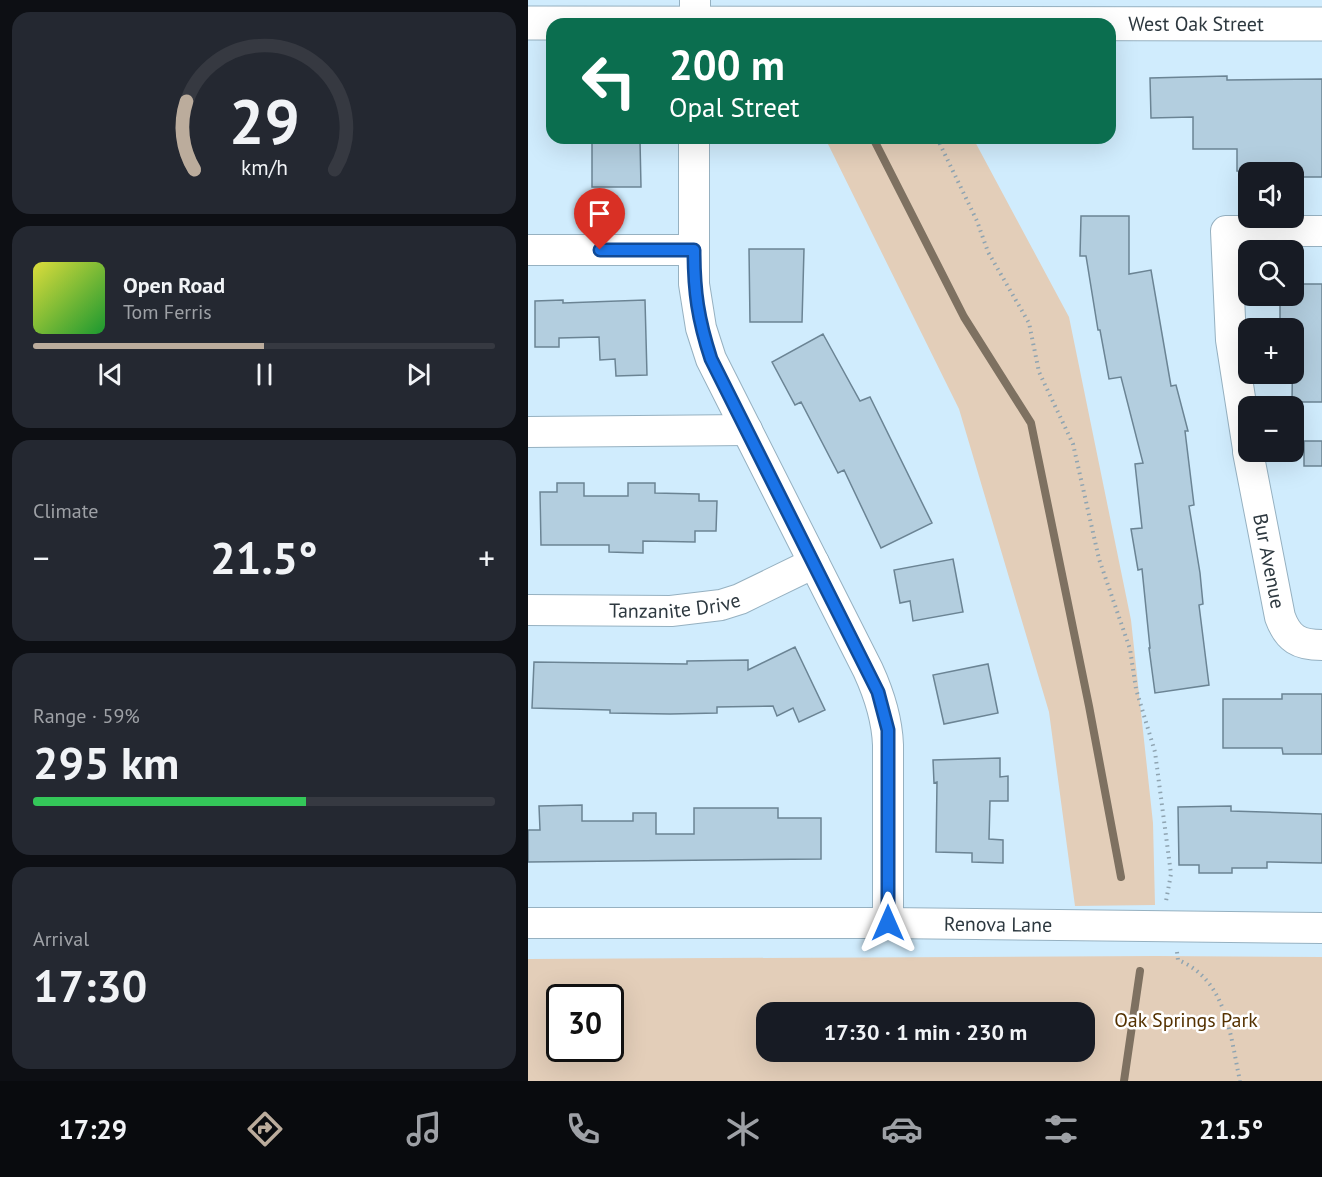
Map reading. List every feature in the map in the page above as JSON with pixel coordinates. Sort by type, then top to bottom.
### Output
[{"type":"main road","name":"West Oak Street","points":[[647,18],[695,16],[852,18]]},
{"type":"main road","name":"West Oak Street","points":[[1116,21],[1322,24]]},
{"type":"main road","name":"West Oak Street","points":[[528,23],[546,22]]},
{"type":"street","points":[[694,144],[694,284],[701,328],[711,359],[878,692],[888,730],[888,923]]},
{"type":"street","name":"Bur Avenue","points":[[1240,396],[1231,340],[1226,231],[1322,231]]},
{"type":"street","points":[[528,250],[694,250]]},
{"type":"street","points":[[528,432],[747,430]]},
{"type":"street","name":"Bur Avenue","points":[[1250,462],[1284,629],[1305,645],[1322,645]]},
{"type":"street","name":"Tanzanite Drive","points":[[528,610],[671,611],[721,605],[741,600],[813,563]]},
{"type":"street","name":"Renova Lane","points":[[528,923],[888,923],[1322,928]]},
{"type":"path","points":[[940,144],[977,221],[988,252],[1029,323],[1039,372],[1073,444],[1099,559],[1130,649],[1136,689],[1155,752],[1171,874],[1165,905],[1178,960],[1194,966],[1208,980],[1225,1010],[1240,1081]]},
{"type":"green space","points":[[828,144],[976,144],[1069,317],[1131,620],[1153,823],[1155,905],[1075,906],[1049,712],[959,409]]},
{"type":"green space","name":"Oak Springs Park","points":[[1322,957],[1322,1081],[528,1081],[528,959]]},
{"type":"building","points":[[1227,76],[1227,80],[1322,79],[1322,177],[1304,177],[1304,162],[1238,162],[1237,171],[1237,149],[1193,149],[1193,117],[1151,118],[1150,78]]},
{"type":"building","points":[[592,144],[640,144],[641,187],[592,187]]},
{"type":"building","points":[[1081,216],[1129,216],[1129,274],[1151,270],[1171,386],[1176,385],[1188,431],[1185,431],[1194,505],[1189,506],[1200,573],[1203,604],[1199,605],[1209,685],[1155,693],[1142,569],[1138,570],[1131,529],[1142,528],[1135,464],[1143,463],[1121,377],[1109,379],[1100,330],[1098,330],[1086,256],[1080,256]]},
{"type":"building","points":[[749,249],[804,249],[802,322],[750,322]]},
{"type":"building","points":[[1304,284],[1322,284],[1322,402],[1304,402],[1304,396],[1292,396],[1292,384],[1304,384],[1304,318],[1280,318],[1280,306],[1304,306]]},
{"type":"building","points":[[563,300],[563,303],[645,300],[647,375],[616,376],[615,359],[600,360],[599,337],[559,338],[559,347],[535,347],[535,301]]},
{"type":"building","points":[[823,334],[860,401],[870,397],[932,523],[881,548],[844,470],[838,473],[801,402],[795,405],[772,362]]},
{"type":"building","points":[[1304,441],[1322,441],[1322,466],[1304,466]]},
{"type":"building","points":[[557,483],[584,483],[584,496],[628,496],[628,483],[655,483],[655,493],[699,494],[699,501],[717,501],[716,531],[695,531],[695,542],[643,541],[643,553],[609,552],[609,545],[541,545],[540,492],[557,492]]},
{"type":"building","points":[[953,559],[963,612],[913,621],[910,601],[900,603],[894,570]]},
{"type":"building","points":[[795,647],[825,710],[799,722],[793,708],[777,716],[773,706],[717,707],[717,713],[670,714],[532,708],[534,662],[687,664],[687,661],[748,660],[748,670]]},
{"type":"building","points":[[988,664],[998,713],[944,724],[933,675]]},
{"type":"building","points":[[1282,694],[1322,694],[1322,754],[1283,754],[1282,748],[1223,748],[1223,699],[1282,699]]},
{"type":"building","points":[[1000,758],[1000,777],[1008,776],[1008,801],[990,801],[989,839],[1003,840],[1003,863],[972,862],[972,853],[936,852],[937,782],[934,783],[933,760]]},
{"type":"building","points":[[582,805],[582,821],[633,821],[633,813],[656,813],[656,834],[694,834],[694,808],[778,808],[778,818],[821,818],[821,859],[528,862],[528,830],[540,830],[539,806]]},
{"type":"building","points":[[1231,806],[1231,811],[1322,814],[1322,863],[1267,862],[1267,868],[1232,868],[1232,873],[1199,873],[1199,865],[1179,865],[1178,807]]},
{"type":"waterway","points":[[876,144],[964,317],[1031,423],[1089,706],[1121,877]]},
{"type":"waterway","points":[[1124,1081],[1140,971]]},
{"type":"route","points":[[600,250],[694,250],[696,306],[711,359],[868,670],[883,708],[888,730],[888,923]]}]
